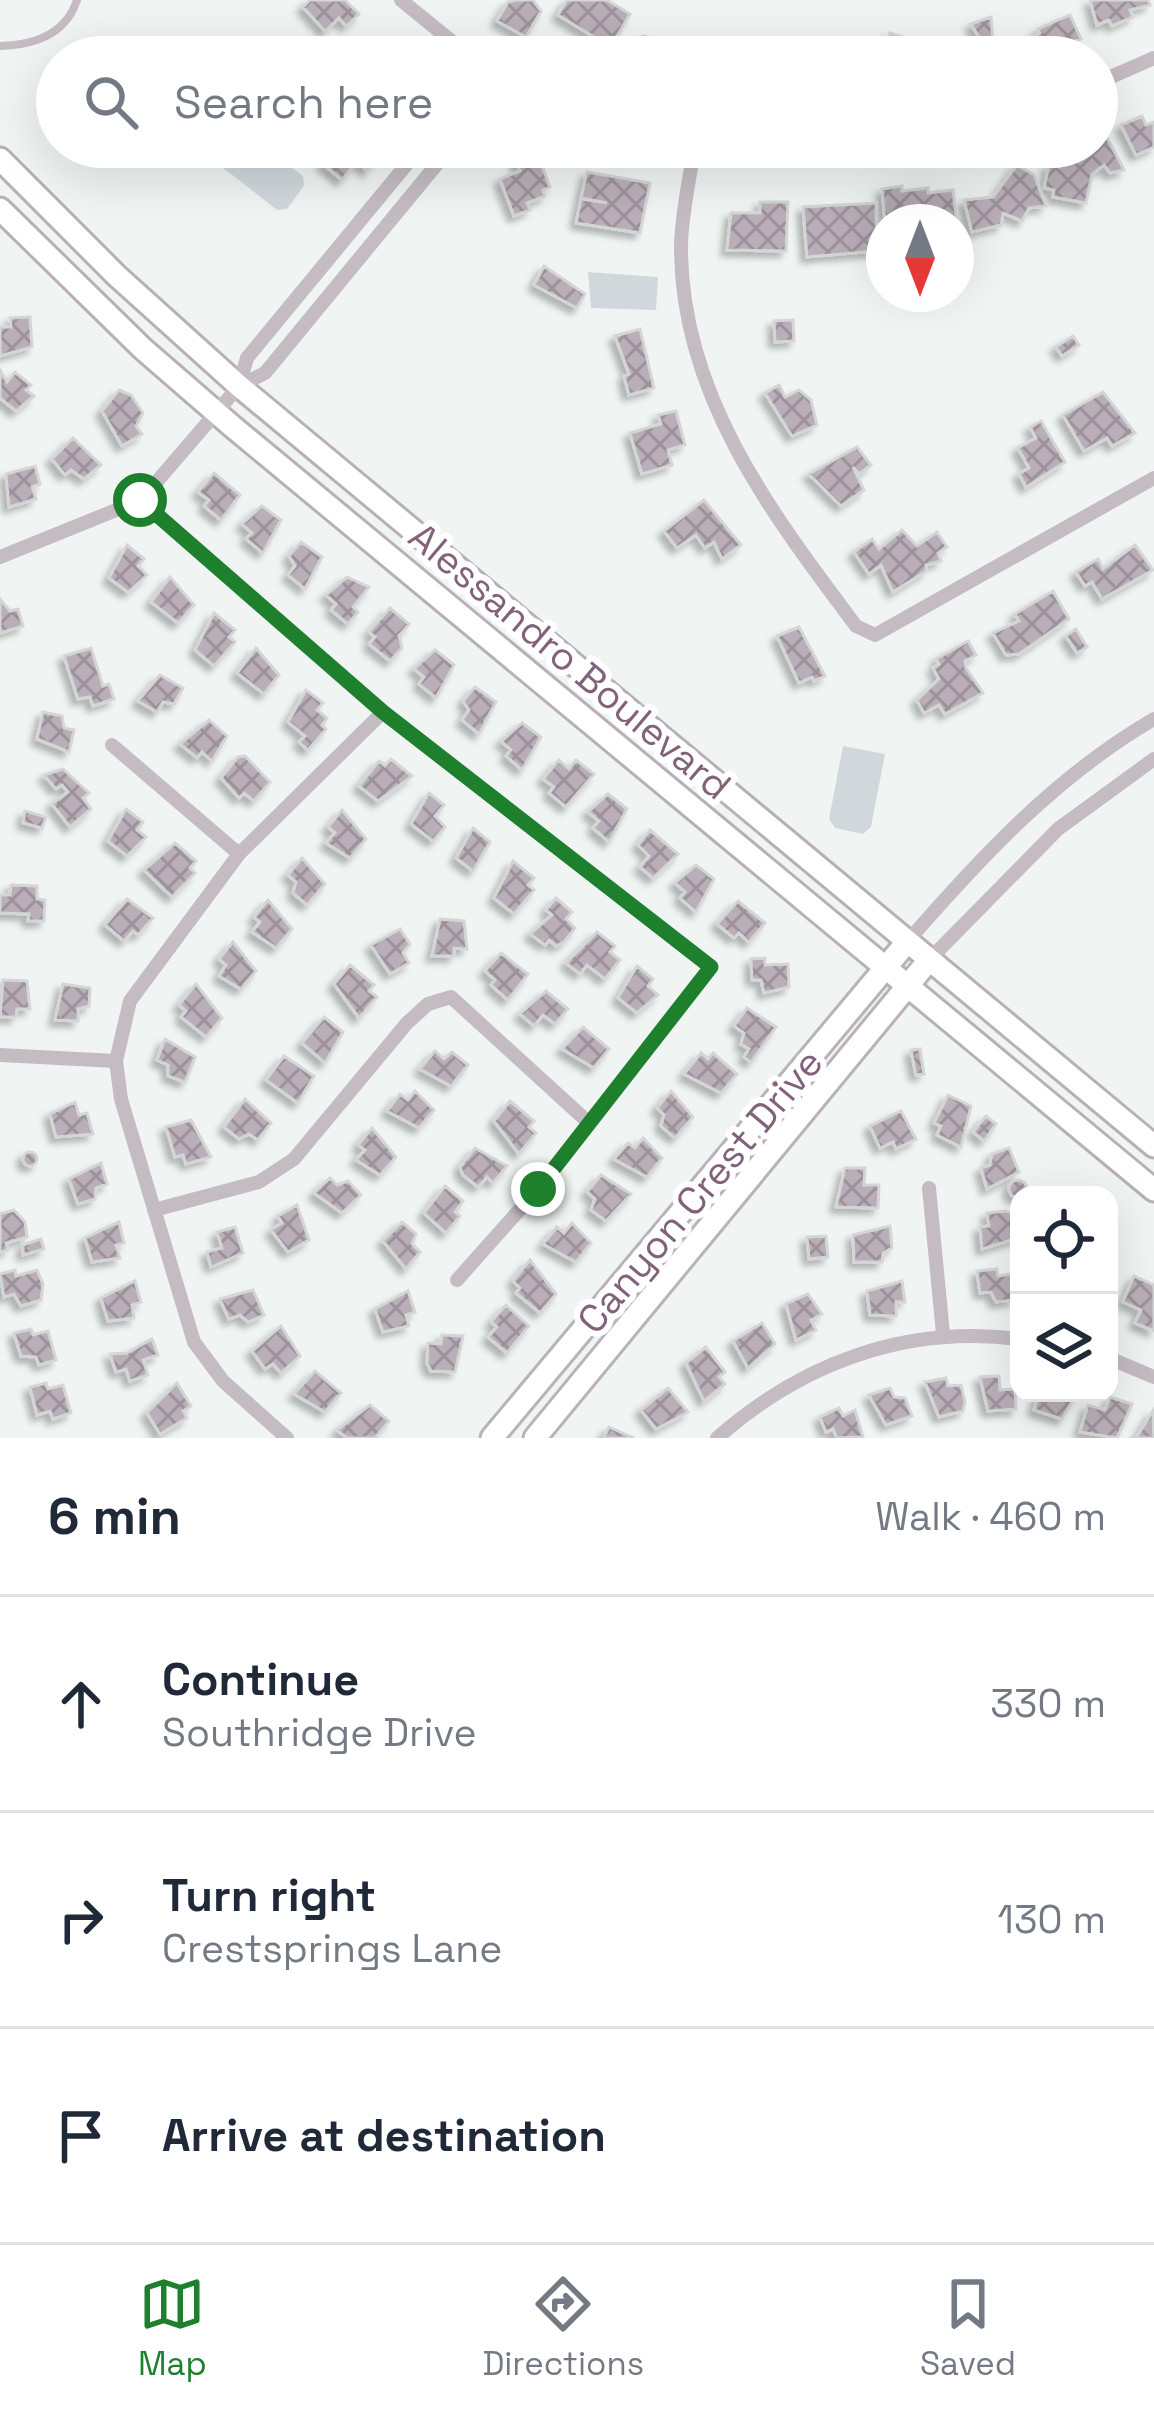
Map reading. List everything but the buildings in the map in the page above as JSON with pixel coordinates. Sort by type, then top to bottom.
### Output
[{"type":"main road","name":"Alessandro Boulevard","points":[[0,159],[117,276],[239,386],[1154,1146]]},
{"type":"main road","name":"Alessandro Boulevard","points":[[0,209],[126,333],[217,413],[1154,1190]]},
{"type":"main road","name":"Canyon Crest Drive","points":[[491,1438],[908,941]]},
{"type":"main road","name":"Canyon Crest Drive","points":[[535,1438],[929,960]]},
{"type":"street","points":[[401,0],[445,36]]},
{"type":"street","points":[[1118,74],[1154,58]]},
{"type":"street","points":[[0,557],[140,500],[239,386],[247,358],[404,168]]},
{"type":"street","points":[[239,386],[266,373],[434,168]]},
{"type":"street","points":[[691,168],[681,248],[699,373],[732,446],[856,626],[874,635],[1154,478]]},
{"type":"street","points":[[140,500],[383,712],[711,967],[458,1280]]},
{"type":"street","points":[[286,1438],[223,1381],[194,1342],[116,1061],[130,1001],[239,854],[383,712]]},
{"type":"street","points":[[908,941],[1002,837],[1060,784],[1154,719]]},
{"type":"street","points":[[112,745],[239,854]]},
{"type":"street","points":[[929,960],[1058,829],[1154,760]]},
{"type":"street","points":[[154,1210],[259,1182],[294,1159],[407,1022],[428,1004],[451,998],[589,1123]]},
{"type":"street","points":[[0,1055],[116,1061]]},
{"type":"street","points":[[929,1188],[943,1334]]},
{"type":"street","points":[[717,1438],[771,1394],[855,1354],[943,1334],[1010,1338]]},
{"type":"street","points":[[1118,1362],[1154,1377]]},
{"type":"lane","points":[[46,36],[71,17],[77,0]]},
{"type":"lane","points":[[0,46],[36,40]]},
{"type":"shaded area","points":[[223,168],[292,168],[303,176],[304,186],[287,209],[277,210]]},
{"type":"shaded area","points":[[588,272],[658,277],[656,310],[591,308]]},
{"type":"shaded area","points":[[843,746],[885,754],[871,827],[863,834],[835,828],[829,819]]},
{"type":"route","points":[[140,500],[383,712],[711,967],[538,1189]]}]
